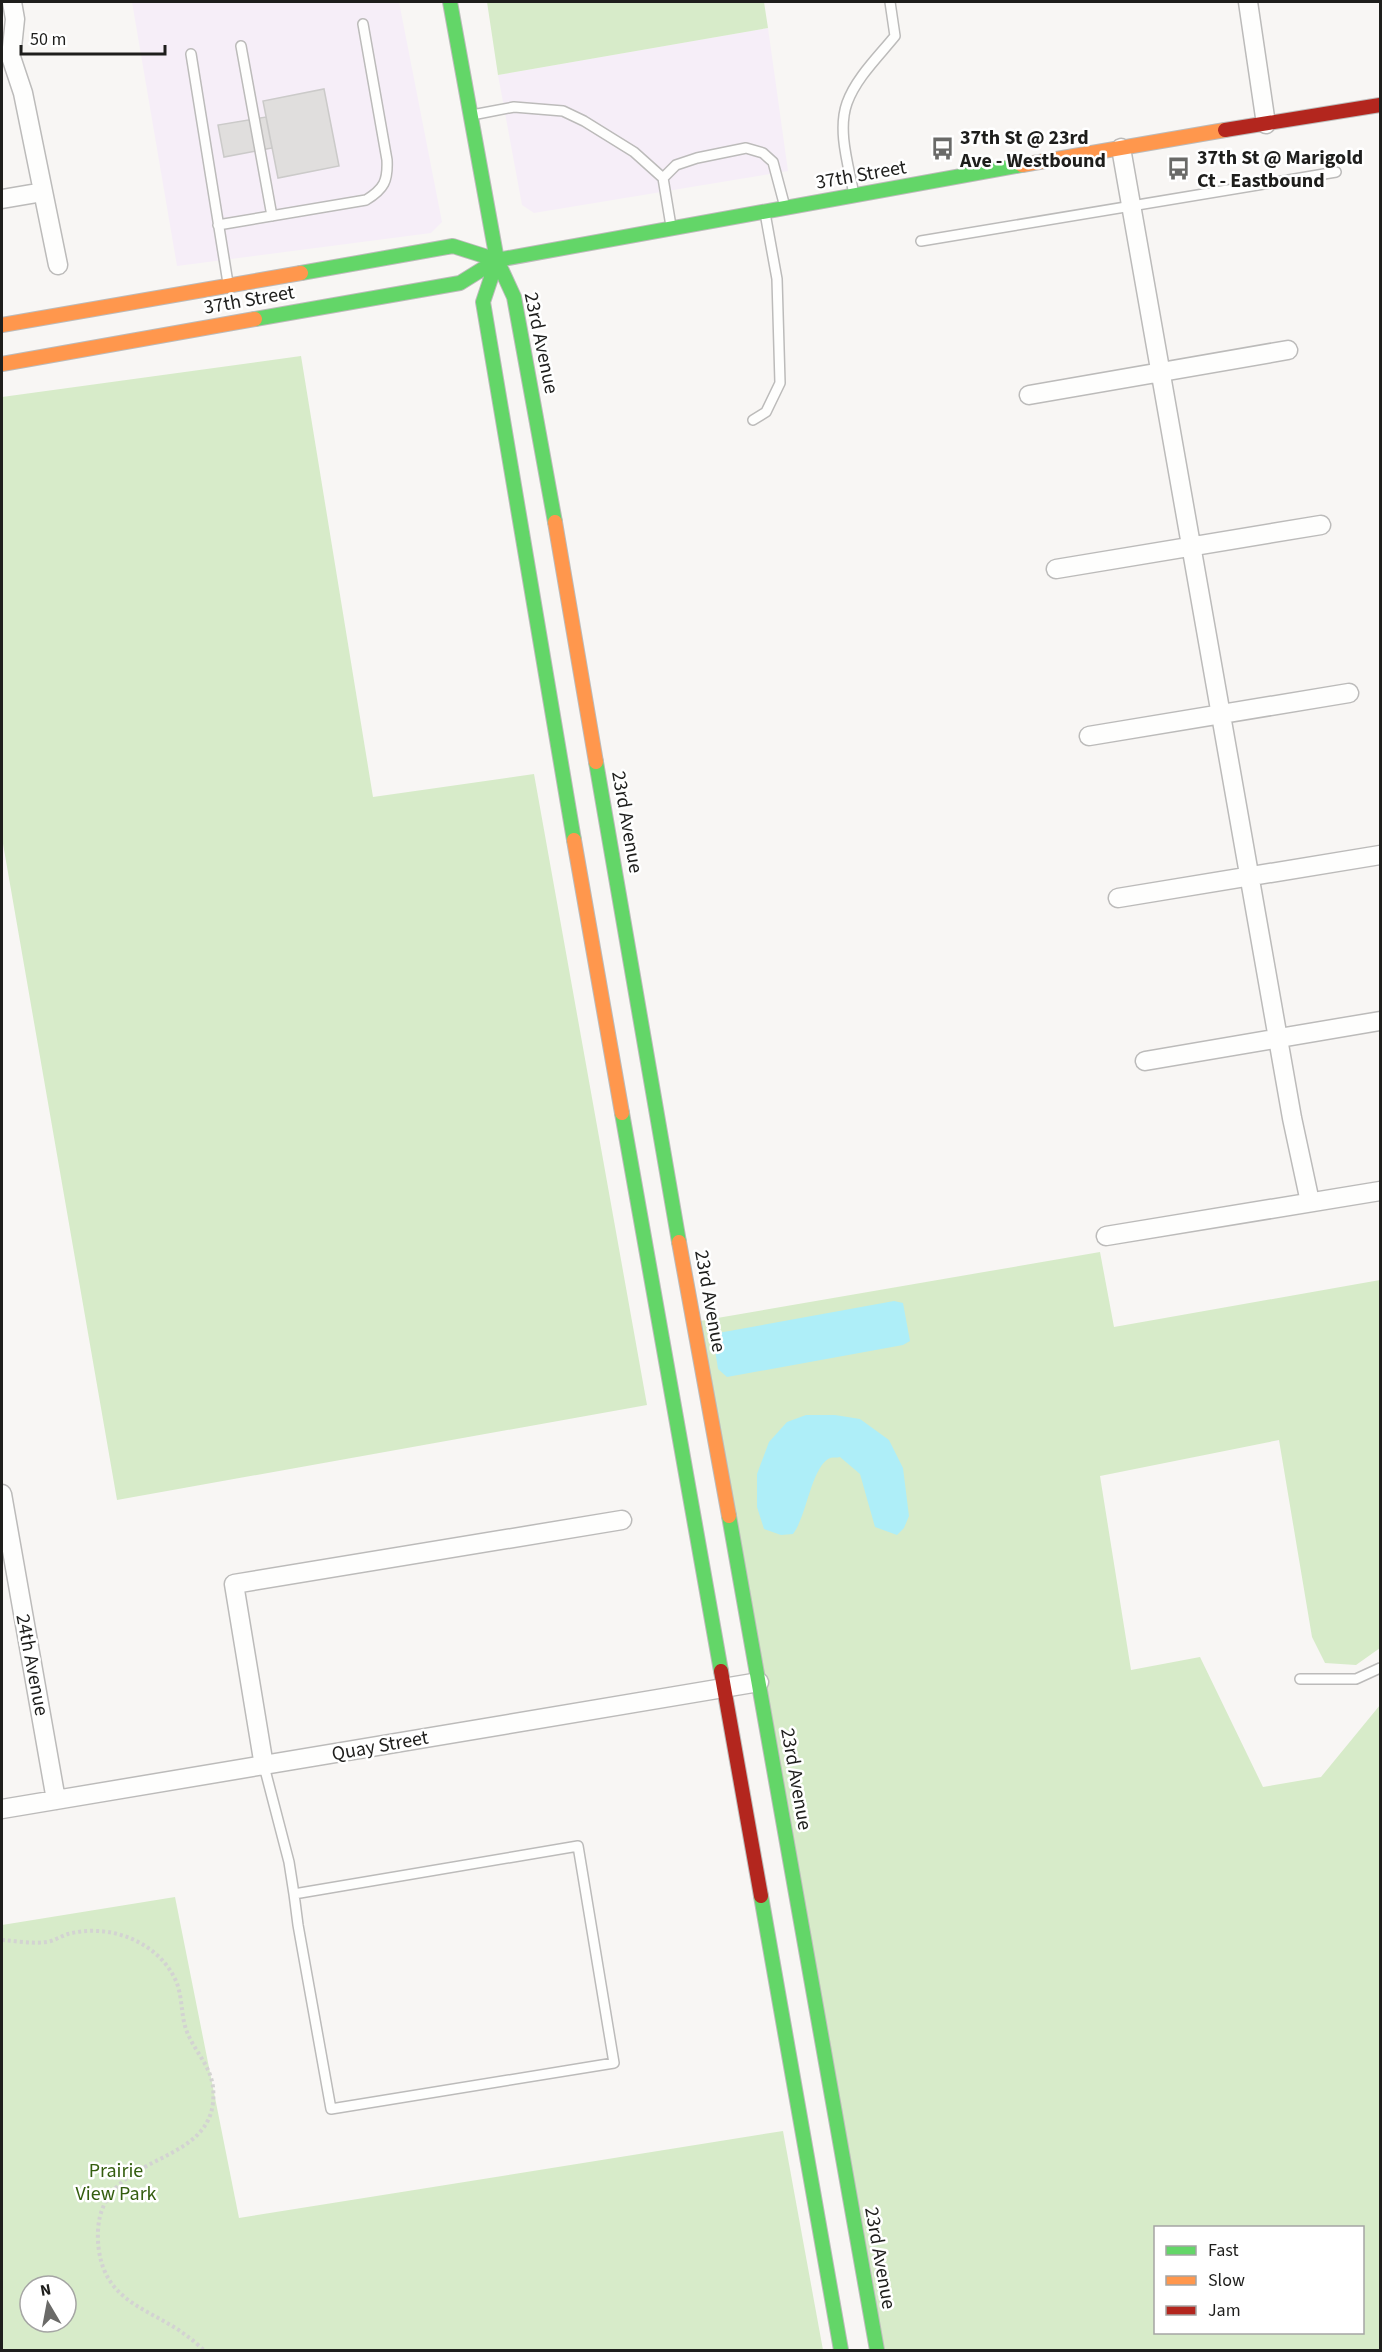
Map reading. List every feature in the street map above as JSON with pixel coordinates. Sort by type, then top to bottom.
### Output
[{"type":"main road","name":"23rd Avenue","points":[[450,2],[497,260],[514,297],[613,854],[659,1130],[877,2350]]},
{"type":"main road","name":"37th Street","points":[[2,363],[460,283],[497,260],[1121,148],[1380,105]]},
{"type":"main road","name":"37th Street","points":[[2,325],[453,246],[497,260]]},
{"type":"main road","name":"23rd Avenue","points":[[497,260],[483,302],[552,719],[841,2350]]},
{"type":"street","points":[[12,2],[15,19],[6,58],[23,93],[58,265]]},
{"type":"street","points":[[1248,2],[1266,124]]},
{"type":"street","points":[[1121,148],[1220,714],[1280,1038],[1292,1118],[1310,1202]]},
{"type":"street","points":[[2,199],[43,192]]},
{"type":"street","points":[[1029,395],[1288,350]]},
{"type":"street","points":[[1056,569],[1321,525]]},
{"type":"street","points":[[1089,736],[1349,693]]},
{"type":"street","points":[[1118,898],[1380,855]]},
{"type":"street","points":[[1145,1061],[1380,1021]]},
{"type":"street","points":[[1106,1236],[1380,1191]]},
{"type":"street","name":"24th Avenue","points":[[2,1494],[56,1800]]},
{"type":"street","points":[[264,1766],[234,1584],[622,1520]]},
{"type":"street","name":"Quay Street","points":[[2,1809],[759,1682]]},
{"type":"lane","points":[[854,197],[843,128],[846,104],[858,81],[895,36],[890,2]]},
{"type":"lane","points":[[218,225],[366,200],[376,194],[388,178],[387,160],[363,24]]},
{"type":"lane","points":[[241,46],[272,216]]},
{"type":"lane","points":[[191,54],[228,284]]},
{"type":"lane","points":[[471,115],[514,107],[563,111],[584,121],[634,152],[663,178],[671,229]]},
{"type":"lane","points":[[663,178],[676,165],[697,158],[746,148],[763,153],[772,162],[785,208]]},
{"type":"lane","points":[[921,241],[1336,172]]},
{"type":"lane","points":[[753,420],[766,412],[780,383],[777,279],[764,211]]},
{"type":"lane","points":[[1300,1679],[1356,1679],[1380,1668]]},
{"type":"lane","points":[[264,1766],[289,1862],[298,1925],[331,2109],[614,2063],[578,1846],[294,1894]]},
{"type":"path","points":[[2,1940],[48,1942],[69,1934],[108,1932],[129,1937],[150,1949],[176,1981],[185,2025],[191,2041],[208,2070],[213,2087],[212,2105],[199,2136],[187,2145],[136,2171],[120,2182],[108,2196],[101,2212],[98,2228],[99,2252],[103,2268],[123,2298],[187,2335],[204,2350]]},
{"type":"shaded area","points":[[132,2],[399,2],[442,222],[431,233],[177,266]]},
{"type":"shaded area","points":[[768,28],[788,171],[534,213],[522,205],[498,75]]},
{"type":"green space","points":[[487,2],[764,2],[768,28],[498,75]]},
{"type":"green space","points":[[301,356],[373,797],[534,774],[647,1405],[117,1500],[2,838],[2,397]]},
{"type":"green space","points":[[1100,1252],[1114,1327],[1380,1280],[1380,1648],[1356,1665],[1325,1663],[1312,1637],[1279,1440],[1100,1476],[1131,1670],[1200,1657],[1263,1787],[1321,1777],[1380,1705],[1380,2350],[881,2350],[694,1322]]},
{"type":"green space","name":"Prairie View Park","points":[[175,1897],[239,2218],[783,2131],[823,2350],[2,2350],[2,1925]]},
{"type":"water","points":[[894,1301],[903,1303],[910,1341],[903,1345],[727,1377],[718,1369],[713,1337],[718,1333]]},
{"type":"water","points":[[806,1415],[835,1415],[860,1419],[889,1440],[903,1468],[909,1516],[904,1528],[897,1535],[875,1527],[860,1474],[840,1457],[830,1458],[818,1471],[793,1534],[781,1535],[764,1529],[757,1507],[757,1474],[769,1442],[787,1422]]},
{"type":"building","points":[[324,89],[339,166],[278,178],[263,101]]},
{"type":"building","points":[[266,117],[272,148],[224,157],[218,125]]},
{"type":"traffic: fast","points":[[450,2],[497,260],[514,297],[555,522]]},
{"type":"traffic: fast","points":[[255,319],[460,283],[497,260],[1022,165]]},
{"type":"traffic: fast","points":[[301,273],[453,246],[497,260]]},
{"type":"traffic: fast","points":[[497,260],[483,302],[574,840]]},
{"type":"traffic: fast","points":[[596,762],[679,1242]]},
{"type":"traffic: fast","points":[[622,1113],[721,1671]]},
{"type":"traffic: fast","points":[[729,1516],[877,2350]]},
{"type":"traffic: fast","points":[[761,1896],[841,2350]]},
{"type":"traffic: slow","points":[[1022,165],[1225,130]]},
{"type":"traffic: slow","points":[[2,325],[301,273]]},
{"type":"traffic: slow","points":[[2,364],[255,319]]},
{"type":"traffic: slow","points":[[555,522],[596,762]]},
{"type":"traffic: slow","points":[[574,840],[622,1113]]},
{"type":"traffic: slow","points":[[679,1242],[729,1516]]},
{"type":"traffic: jam","points":[[1225,130],[1380,105]]},
{"type":"traffic: jam","points":[[721,1671],[761,1896]]},
{"type":"place","name":"37th St @ 23rd Ave - Westbound","points":[[942,149]]},
{"type":"place","name":"37th St @ Marigold Ct - Eastbound","points":[[1179,169]]}]
